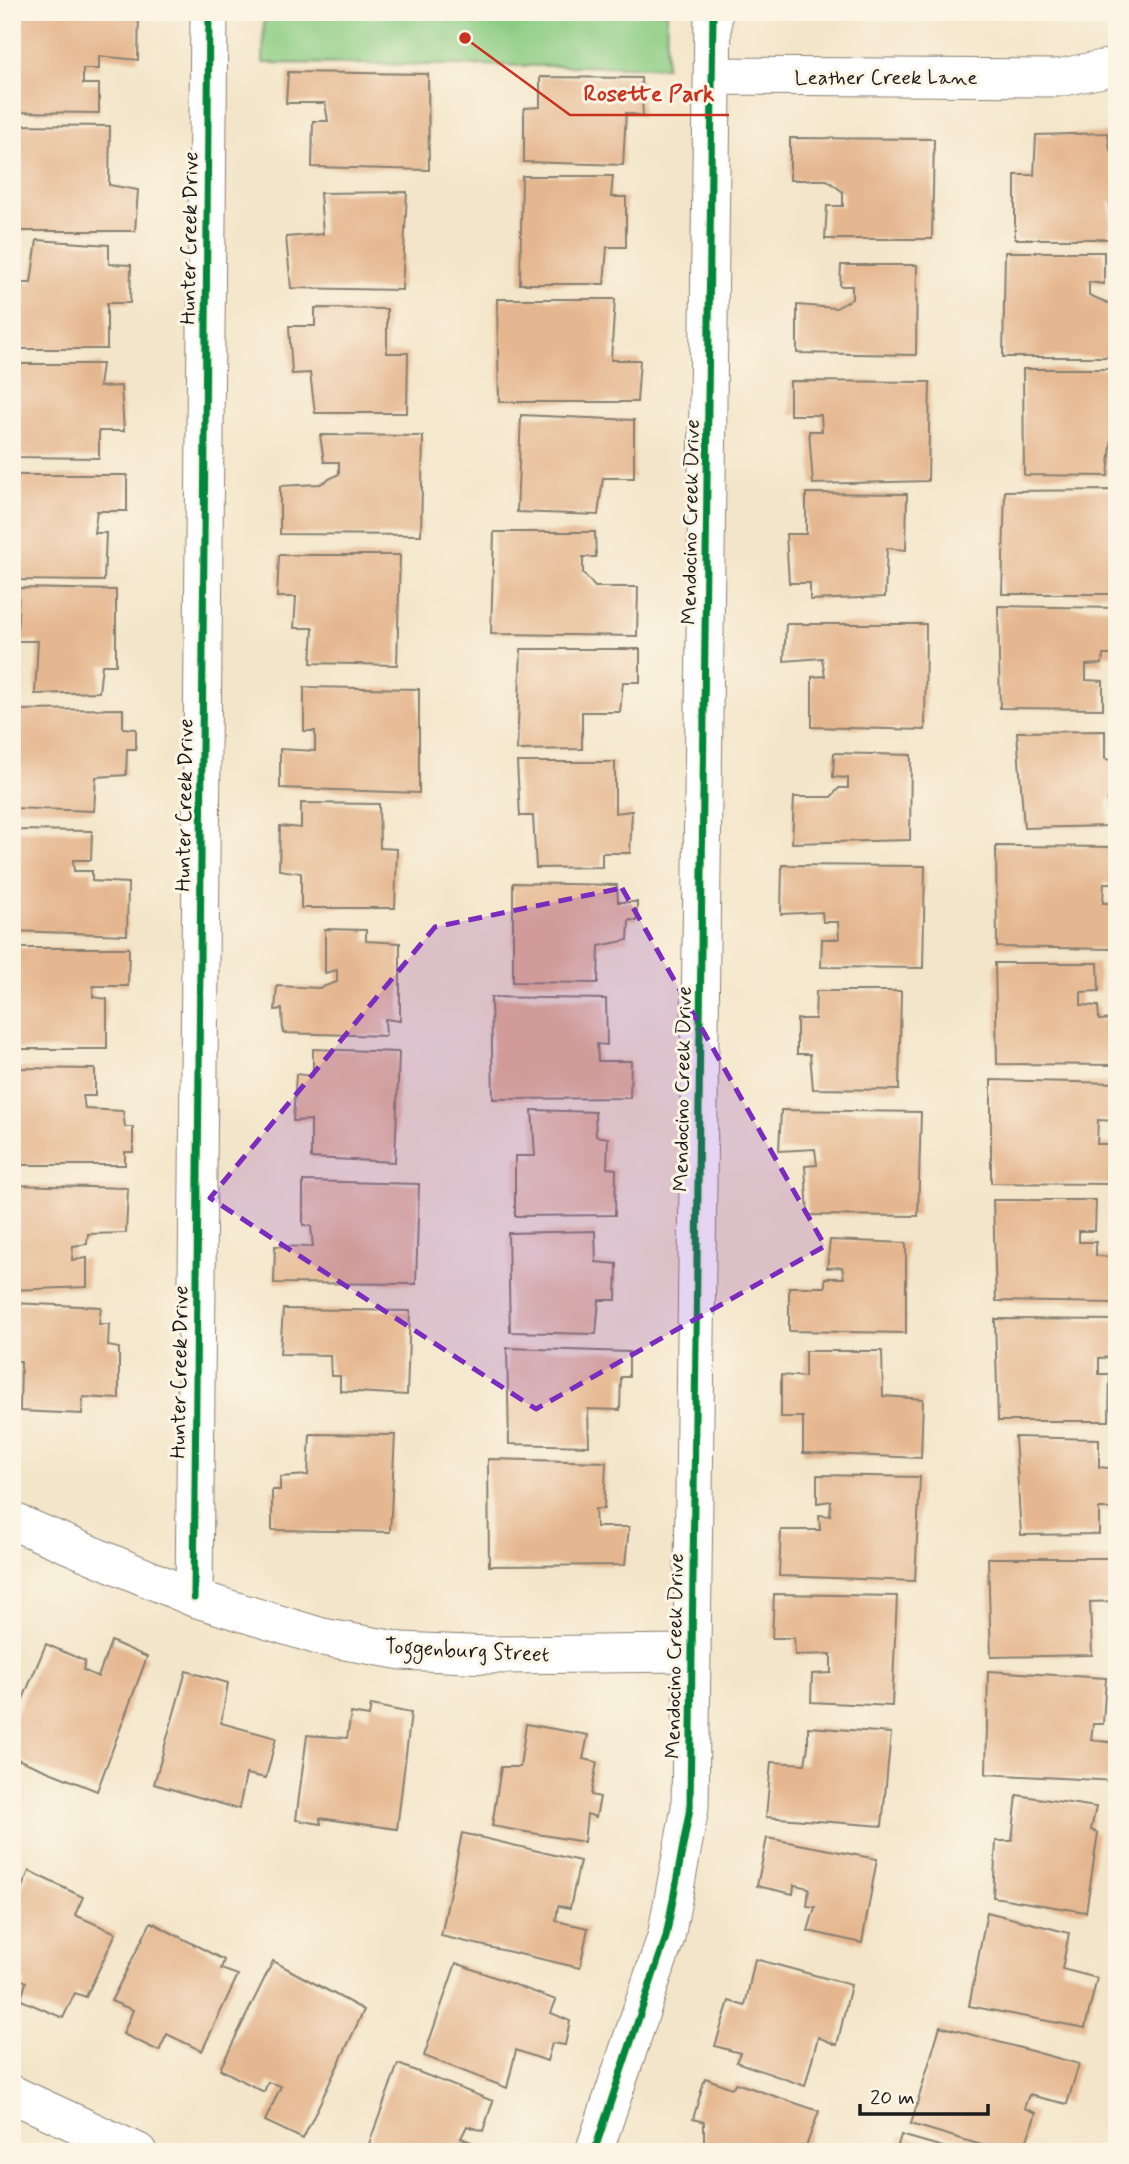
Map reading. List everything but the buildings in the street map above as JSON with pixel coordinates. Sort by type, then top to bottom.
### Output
[{"type":"street","name":"Hunter Creek Drive","points":[[194,1598],[209,12]]},
{"type":"street","name":"Mendocino Creek Drive","points":[[594,2152],[666,1937],[690,1808],[713,12]]},
{"type":"street","name":"Leather Creek Lane","points":[[714,76],[1058,78],[1117,66]]},
{"type":"street","name":"Leather Creek Lane","points":[[1058,78],[1117,92]]},
{"type":"street","name":"Toggenburg Street","points":[[12,1521],[194,1598],[322,1637],[402,1651],[488,1655],[691,1653]]},
{"type":"street","points":[[12,2094],[138,2152]]},
{"type":"highlighted area","points":[[622,888],[825,1246],[536,1409],[210,1198],[435,927]]},
{"type":"green space","points":[[264,12],[667,12],[666,67],[263,63]]},
{"type":"cycle path","points":[[194,1598],[209,12]]},
{"type":"cycle path","points":[[594,2152],[666,1937],[690,1808],[713,12]]},
{"type":"place","name":"Rosette Park","points":[[465,38]]}]
